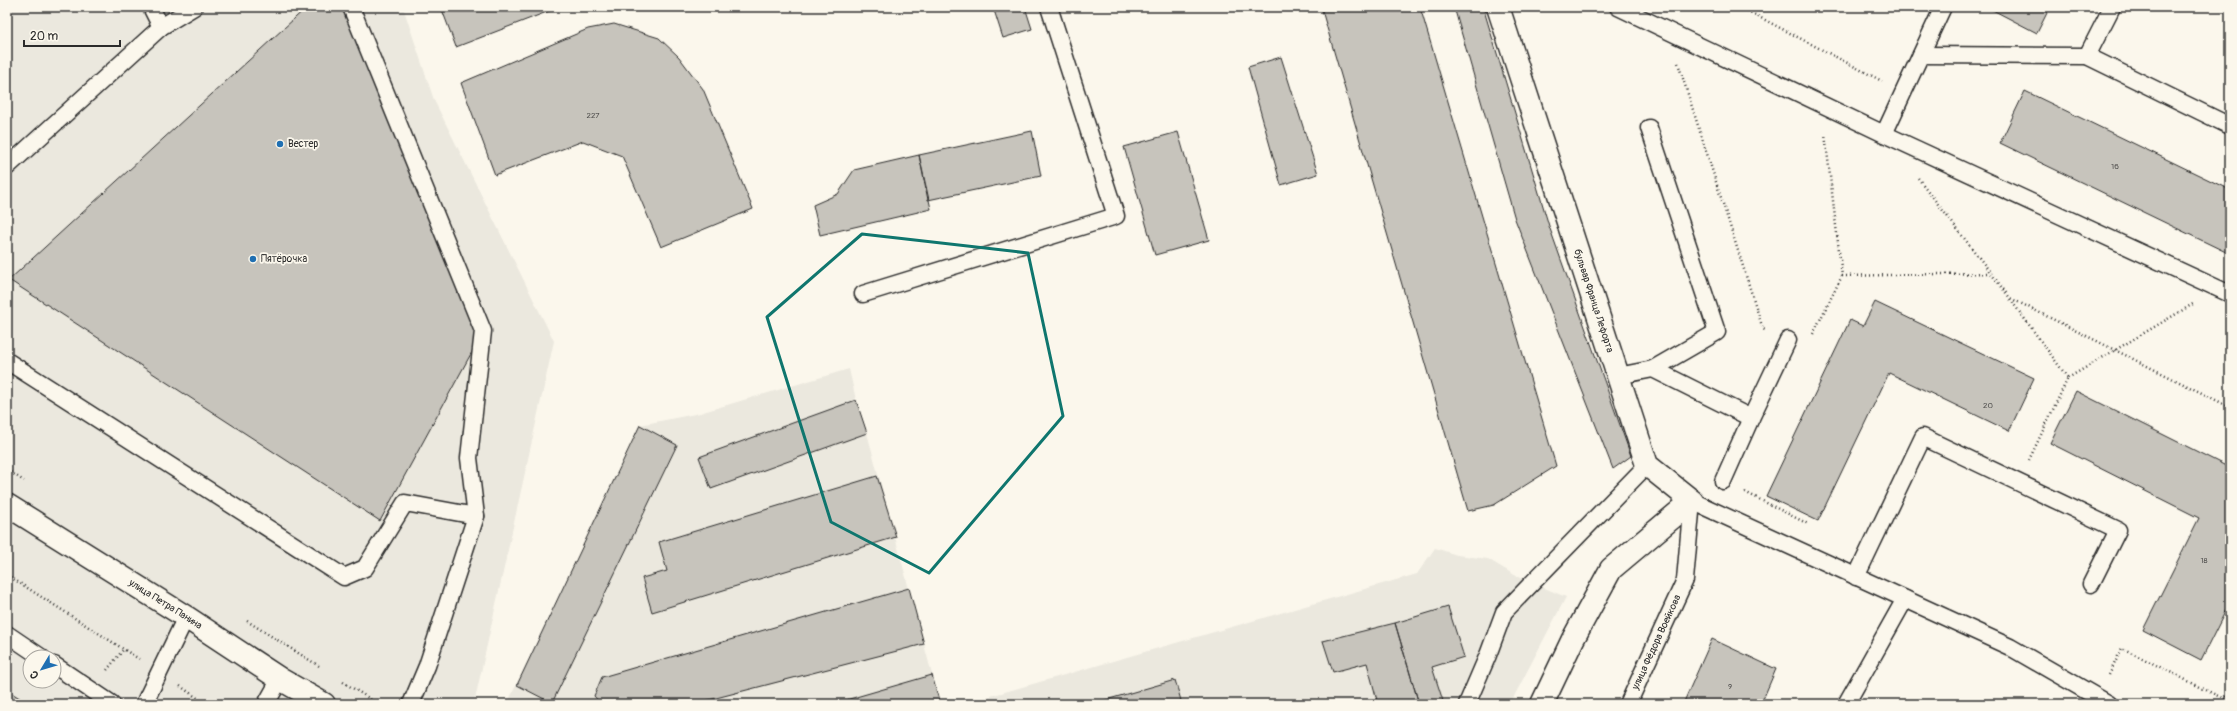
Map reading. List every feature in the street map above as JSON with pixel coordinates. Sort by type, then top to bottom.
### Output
[{"type":"street","name":"бульвар Франца Лефорта","points":[[1498,7],[1647,465]]},
{"type":"street","points":[[1542,704],[1573,639],[1611,568],[1692,501],[1647,465]]},
{"type":"street","name":"улица Петра Панина","points":[[7,506],[186,616],[280,679],[324,704]]},
{"type":"lane","points":[[151,7],[161,27]]},
{"type":"lane","points":[[7,167],[161,27],[194,7]]},
{"type":"lane","points":[[351,7],[483,331],[469,458],[476,516],[427,666],[411,704]]},
{"type":"lane","points":[[863,294],[1116,216],[1049,7]]},
{"type":"lane","points":[[1618,7],[1884,134],[2224,291]]},
{"type":"lane","points":[[1884,134],[1943,7]]},
{"type":"lane","points":[[2087,56],[2112,7]]},
{"type":"lane","points":[[1921,55],[2087,56],[2230,126]]},
{"type":"lane","points":[[1618,376],[1653,369],[1717,332],[1649,128]]},
{"type":"lane","points":[[1723,481],[1788,340]]},
{"type":"lane","points":[[7,361],[344,577],[365,568],[405,503],[476,516]]},
{"type":"lane","points":[[1653,369],[1751,418]]},
{"type":"lane","points":[[1856,577],[1923,437],[2118,530],[2091,584]]},
{"type":"lane","points":[[1467,704],[1488,655],[1504,612],[1647,465]]},
{"type":"lane","points":[[1692,501],[2010,647],[2109,704]]},
{"type":"lane","name":"улица Фёдора Воейкова","points":[[1628,704],[1685,580],[1692,501]]},
{"type":"lane","points":[[1846,704],[1904,599]]},
{"type":"lane","points":[[144,704],[186,616]]},
{"type":"lane","points":[[7,634],[29,649]]},
{"type":"lane","points":[[62,670],[112,704]]},
{"type":"lane","points":[[266,704],[280,679]]},
{"type":"path","points":[[7,10],[11,7]]},
{"type":"path","points":[[1740,7],[1903,92]]},
{"type":"path","points":[[1668,31],[1763,329],[1806,348],[1842,276],[1822,104]]},
{"type":"path","points":[[1913,172],[2010,298],[2068,378]]},
{"type":"path","points":[[1842,276],[1990,273]]},
{"type":"path","points":[[2018,482],[2068,378],[2114,350],[2224,291]]},
{"type":"path","points":[[2010,298],[2230,407]]},
{"type":"path","points":[[7,575],[159,672],[206,704]]},
{"type":"path","points":[[2122,648],[2230,702]]},
{"type":"path","points":[[106,672],[123,650]]},
{"type":"path","points":[[2226,697],[2230,690]]},
{"type":"highlighted area","points":[[862,234],[1028,253],[1063,416],[929,573],[831,522],[767,317]]},
{"type":"shaded area","points":[[7,7],[403,7],[434,100],[554,341],[474,704],[7,704]]},
{"type":"shaded area","points":[[849,369],[856,400],[867,433],[940,704],[515,704],[509,700],[640,425],[700,413]]},
{"type":"shaded area","points":[[1435,548],[1457,555],[1488,559],[1518,577],[1566,597],[1510,704],[963,704],[1417,574]]},
{"type":"building","name":"Вестер","points":[[307,7],[347,7],[479,339],[380,521],[9,280]]},
{"type":"building","points":[[441,7],[551,7],[552,10],[456,47]]},
{"type":"building","points":[[993,7],[1025,7],[1032,29],[1003,38]]},
{"type":"building","points":[[1321,7],[1420,7],[1556,466],[1494,505],[1468,511]]},
{"type":"building","points":[[1454,7],[1483,7],[1549,226],[1631,456],[1613,469],[1515,219]]},
{"type":"building","points":[[1987,7],[2050,7],[2037,33]]},
{"type":"building","points":[[614,24],[659,38],[679,57],[703,89],[753,209],[661,247],[622,156],[583,141],[495,175],[461,83],[588,29]]},
{"type":"building","points":[[1281,57],[1318,174],[1281,185],[1248,67]]},
{"type":"building","points":[[2025,91],[2230,190],[2230,254],[2000,143]]},
{"type":"building","points":[[1032,131],[1041,176],[928,200],[919,155]]},
{"type":"building","points":[[1178,132],[1209,240],[1155,255],[1124,147]]},
{"type":"building","points":[[919,155],[931,209],[820,235],[813,205],[838,194],[854,170]]},
{"type":"building","points":[[1875,302],[2034,378],[2009,431],[1889,373],[1818,521],[1766,496],[1850,320],[1863,326]]},
{"type":"building","points":[[2076,391],[2230,468],[2230,602],[2201,660],[2143,630],[2199,518],[2050,443]]},
{"type":"building","points":[[856,400],[867,433],[711,489],[699,457]]},
{"type":"building","points":[[640,425],[677,445],[552,703],[517,685]]},
{"type":"building","points":[[877,476],[896,537],[652,612],[642,578],[667,571],[659,542]]},
{"type":"building","points":[[909,588],[924,644],[693,704],[601,704],[594,696],[602,677]]},
{"type":"building","points":[[1448,607],[1464,657],[1432,667],[1444,704],[1419,704],[1395,623]]},
{"type":"building","points":[[1395,623],[1419,704],[1378,704],[1367,663],[1333,672],[1323,641]]},
{"type":"building","points":[[1712,639],[1776,669],[1761,704],[1683,704]]},
{"type":"building","points":[[932,675],[940,704],[832,704]]},
{"type":"building","points":[[1175,680],[1182,704],[1092,704]]},
{"type":"building","points":[[7,690],[29,704],[7,704]]},
{"type":"place","name":"Вестер","points":[[280,144]]},
{"type":"place","name":"Пятёрочка","points":[[253,259]]}]
